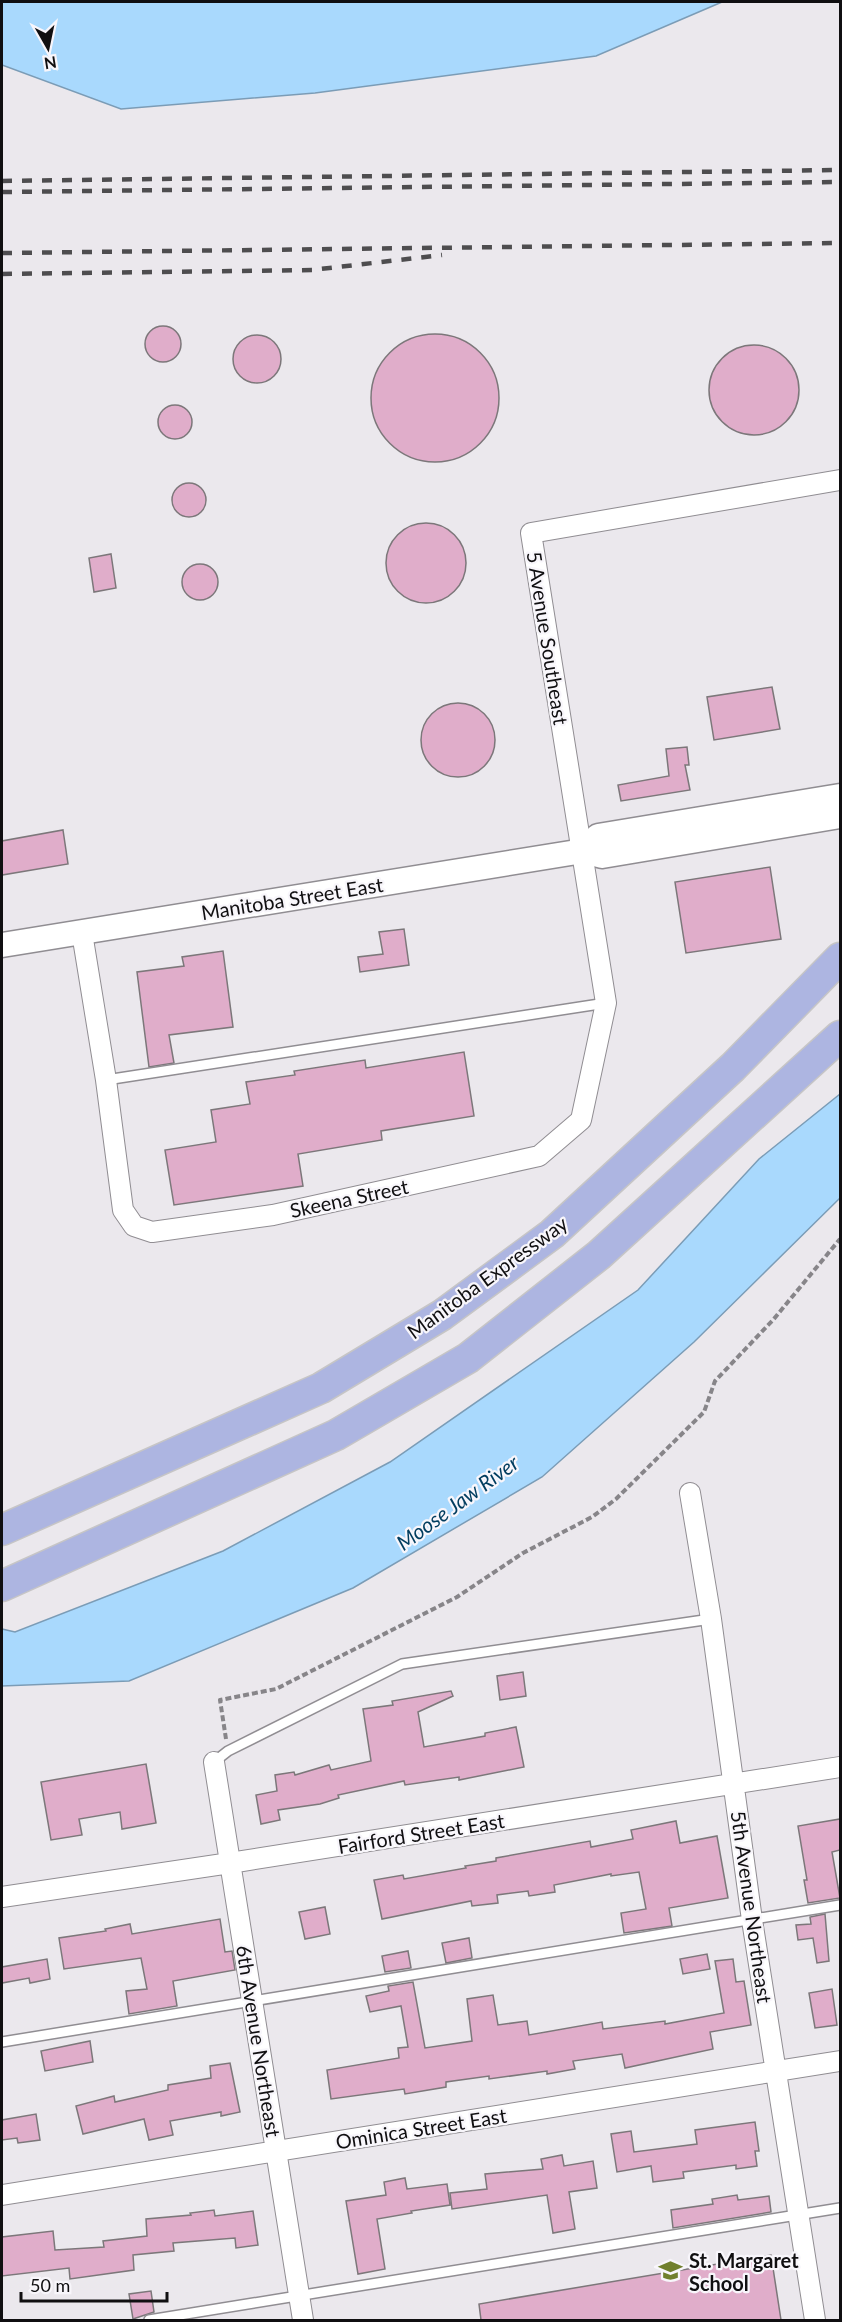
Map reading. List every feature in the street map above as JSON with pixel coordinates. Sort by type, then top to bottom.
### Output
[{"type":"main road","name":"Manitoba Expressway","points":[[2,1530],[321,1388],[442,1315],[561,1226],[733,1067],[840,958]]},
{"type":"main road","points":[[2,1586],[336,1435],[468,1358],[599,1255],[840,1036]]},
{"type":"street","name":"5 Avenue Southeast","points":[[582,845],[531,533],[840,480]]},
{"type":"street","name":"Manitoba Street East","points":[[2,945],[582,845],[598,836],[840,796]]},
{"type":"street","name":"Manitoba Street East","points":[[582,845],[602,856],[840,816]]},
{"type":"street","points":[[582,845],[606,1003]]},
{"type":"street","name":"Skeena Street","points":[[82,933],[106,1080],[123,1210],[134,1226],[152,1232],[273,1215],[539,1156],[581,1120],[606,1003]]},
{"type":"street","name":"5th Avenue Northeast","points":[[690,1492],[711,1619],[752,1920],[816,2320]]},
{"type":"street","name":"6th Avenue Northeast","points":[[221,1757],[231,1863],[303,2320]]},
{"type":"street","name":"Fairford Street East","points":[[2,1897],[840,1767]]},
{"type":"street","name":"Ominica Street East","points":[[2,2195],[840,2061]]},
{"type":"lane","points":[[106,1080],[606,1003]]},
{"type":"lane","points":[[221,1757],[402,1664],[711,1619]]},
{"type":"lane","points":[[2,2042],[840,1905]]},
{"type":"lane","points":[[149,2320],[840,2208]]},
{"type":"path","points":[[221,1757],[220,1700],[276,1689],[457,1597],[523,1553],[592,1517],[616,1499],[704,1412],[715,1381],[773,1320],[840,1239]]},
{"type":"water","points":[[2,2],[722,2],[596,56],[315,93],[121,109],[2,65]]},
{"type":"water","name":"Moose Jaw River","points":[[840,1094],[840,1198],[694,1342],[542,1477],[353,1588],[129,1681],[2,1686],[2,1629],[15,1632],[223,1551],[390,1462],[638,1290],[759,1159]]},
{"type":"building","points":[[163,326],[175,332],[181,344],[175,356],[163,362],[151,356],[145,344],[151,332]]},
{"type":"building","points":[[435,334],[460,339],[480,353],[494,373],[499,398],[494,423],[480,443],[460,457],[435,462],[410,457],[390,443],[376,423],[371,398],[376,373],[390,353],[410,339]]},
{"type":"building","points":[[257,335],[274,342],[281,359],[274,376],[257,383],[240,376],[233,359],[240,342]]},
{"type":"building","points":[[754,345],[771,348],[786,358],[796,373],[799,390],[796,407],[786,422],[771,432],[754,435],[737,432],[722,422],[712,407],[709,390],[712,373],[722,358],[737,348]]},
{"type":"building","points":[[175,405],[187,410],[192,422],[187,434],[175,439],[163,434],[158,422],[163,410]]},
{"type":"building","points":[[189,483],[201,488],[206,500],[201,512],[189,517],[177,512],[172,500],[177,488]]},
{"type":"building","points":[[426,523],[441,526],[454,535],[463,548],[466,563],[463,578],[454,591],[441,600],[426,603],[411,600],[398,591],[389,578],[386,563],[389,548],[398,535],[411,526]]},
{"type":"building","points":[[111,554],[116,588],[94,592],[89,558]]},
{"type":"building","points":[[200,564],[213,569],[218,582],[213,595],[200,600],[187,595],[182,582],[187,569]]},
{"type":"building","points":[[772,687],[780,729],[714,740],[707,697]]},
{"type":"building","points":[[451,703],[465,703],[479,709],[489,719],[495,733],[493,754],[479,771],[465,777],[451,777],[437,771],[427,761],[421,747],[421,733],[427,719],[437,709]]},
{"type":"building","points":[[687,747],[689,765],[685,765],[690,790],[621,801],[618,785],[669,776],[666,749]]},
{"type":"building","points":[[63,830],[68,864],[2,875],[2,841]]},
{"type":"building","points":[[770,867],[781,939],[686,953],[675,882]]},
{"type":"building","points":[[404,929],[409,965],[360,972],[358,957],[383,954],[379,932]]},
{"type":"building","points":[[223,951],[233,1027],[169,1035],[174,1063],[149,1067],[137,972],[184,966],[182,957]]},
{"type":"building","points":[[464,1052],[474,1116],[381,1131],[382,1140],[298,1154],[303,1186],[174,1205],[165,1150],[216,1142],[211,1110],[250,1104],[246,1082],[295,1075],[294,1071],[365,1060],[366,1068]]},
{"type":"building","points":[[523,1672],[526,1696],[500,1700],[497,1676]]},
{"type":"building","points":[[451,1691],[453,1696],[418,1712],[424,1747],[485,1736],[485,1733],[516,1727],[524,1767],[459,1780],[459,1777],[405,1785],[404,1781],[338,1795],[339,1798],[320,1804],[278,1810],[280,1820],[261,1824],[256,1795],[277,1791],[275,1775],[294,1772],[295,1775],[329,1765],[331,1770],[371,1761],[363,1709],[393,1705],[392,1701]]},
{"type":"building","points":[[146,1764],[156,1823],[122,1829],[120,1812],[79,1819],[82,1835],[51,1840],[41,1782]]},
{"type":"building","points":[[840,1819],[840,1850],[832,1852],[840,1898],[808,1903],[804,1880],[807,1880],[798,1826]]},
{"type":"building","points":[[676,1821],[680,1843],[717,1836],[728,1898],[669,1908],[672,1926],[624,1933],[621,1913],[646,1909],[639,1872],[611,1876],[611,1874],[554,1885],[555,1892],[529,1896],[528,1891],[497,1895],[498,1903],[472,1906],[471,1901],[382,1919],[374,1880],[403,1875],[404,1879],[466,1868],[465,1866],[496,1861],[496,1858],[590,1841],[591,1847],[633,1839],[631,1830]]},
{"type":"building","points":[[325,1907],[330,1934],[305,1939],[299,1912]]},
{"type":"building","points":[[825,1914],[829,1961],[817,1963],[813,1938],[798,1940],[796,1925],[811,1924],[810,1917]]},
{"type":"building","points":[[220,1919],[225,1952],[232,1951],[235,1970],[173,1981],[177,2006],[129,2014],[126,1991],[147,1989],[141,1958],[64,1969],[59,1938],[106,1931],[105,1929],[130,1924],[132,1934]]},
{"type":"building","points":[[469,1938],[472,1958],[446,1963],[442,1943]]},
{"type":"building","points":[[408,1951],[411,1968],[385,1972],[382,1956]]},
{"type":"building","points":[[707,1954],[710,1969],[683,1974],[680,1959]]},
{"type":"building","points":[[47,1959],[50,1979],[30,1983],[29,1978],[2,1983],[2,1967]]},
{"type":"building","points":[[733,1959],[736,1982],[744,1981],[751,2025],[710,2032],[713,2049],[625,2068],[622,2054],[573,2061],[575,2069],[547,2074],[547,2071],[489,2079],[489,2076],[446,2082],[446,2087],[405,2094],[404,2089],[331,2099],[327,2070],[399,2058],[398,2048],[408,2047],[401,2006],[370,2012],[366,1996],[389,1991],[388,1986],[413,1982],[425,2048],[472,2041],[467,1999],[493,1995],[498,2025],[527,2021],[529,2035],[602,2022],[603,2029],[665,2021],[665,2024],[724,2013],[715,1961]]},
{"type":"building","points":[[832,1989],[837,2025],[815,2028],[809,1993]]},
{"type":"building","points":[[90,2041],[93,2062],[45,2071],[41,2051]]},
{"type":"building","points":[[230,2063],[240,2112],[221,2116],[221,2112],[170,2121],[173,2135],[149,2140],[144,2119],[83,2134],[76,2106],[114,2096],[115,2102],[168,2090],[168,2085],[211,2078],[210,2066]]},
{"type":"building","points":[[36,2114],[40,2140],[18,2143],[17,2138],[2,2140],[2,2120]]},
{"type":"building","points":[[755,2122],[759,2151],[755,2151],[757,2166],[736,2169],[736,2165],[683,2172],[684,2178],[653,2182],[651,2166],[617,2172],[611,2134],[631,2131],[634,2152],[697,2144],[695,2130]]},
{"type":"building","points":[[562,2155],[564,2166],[593,2161],[597,2188],[569,2192],[575,2229],[553,2233],[547,2195],[452,2209],[450,2193],[487,2189],[485,2174],[543,2169],[541,2159]]},
{"type":"building","points":[[405,2178],[407,2189],[447,2184],[450,2205],[377,2219],[385,2269],[358,2274],[346,2201],[386,2195],[384,2182]]},
{"type":"building","points":[[737,2195],[738,2200],[769,2196],[771,2212],[673,2228],[671,2210],[713,2204],[712,2199]]},
{"type":"building","points":[[214,2210],[215,2216],[253,2211],[258,2245],[236,2248],[235,2238],[173,2243],[174,2251],[133,2255],[134,2270],[70,2279],[69,2268],[2,2276],[2,2237],[53,2231],[55,2250],[104,2247],[103,2241],[147,2236],[146,2219],[191,2215],[190,2213]]},
{"type":"building","points":[[771,2255],[781,2320],[481,2320],[479,2304]]},
{"type":"building","points":[[151,2291],[154,2312],[133,2319],[129,2294]]},
{"type":"railway","points":[[2,181],[840,170]]},
{"type":"railway","points":[[2,192],[840,182]]},
{"type":"railway","points":[[2,253],[840,243]]},
{"type":"railway","points":[[2,274],[312,270],[442,255]]},
{"type":"place","name":"St. Margaret School","points":[[671,2271]]}]
